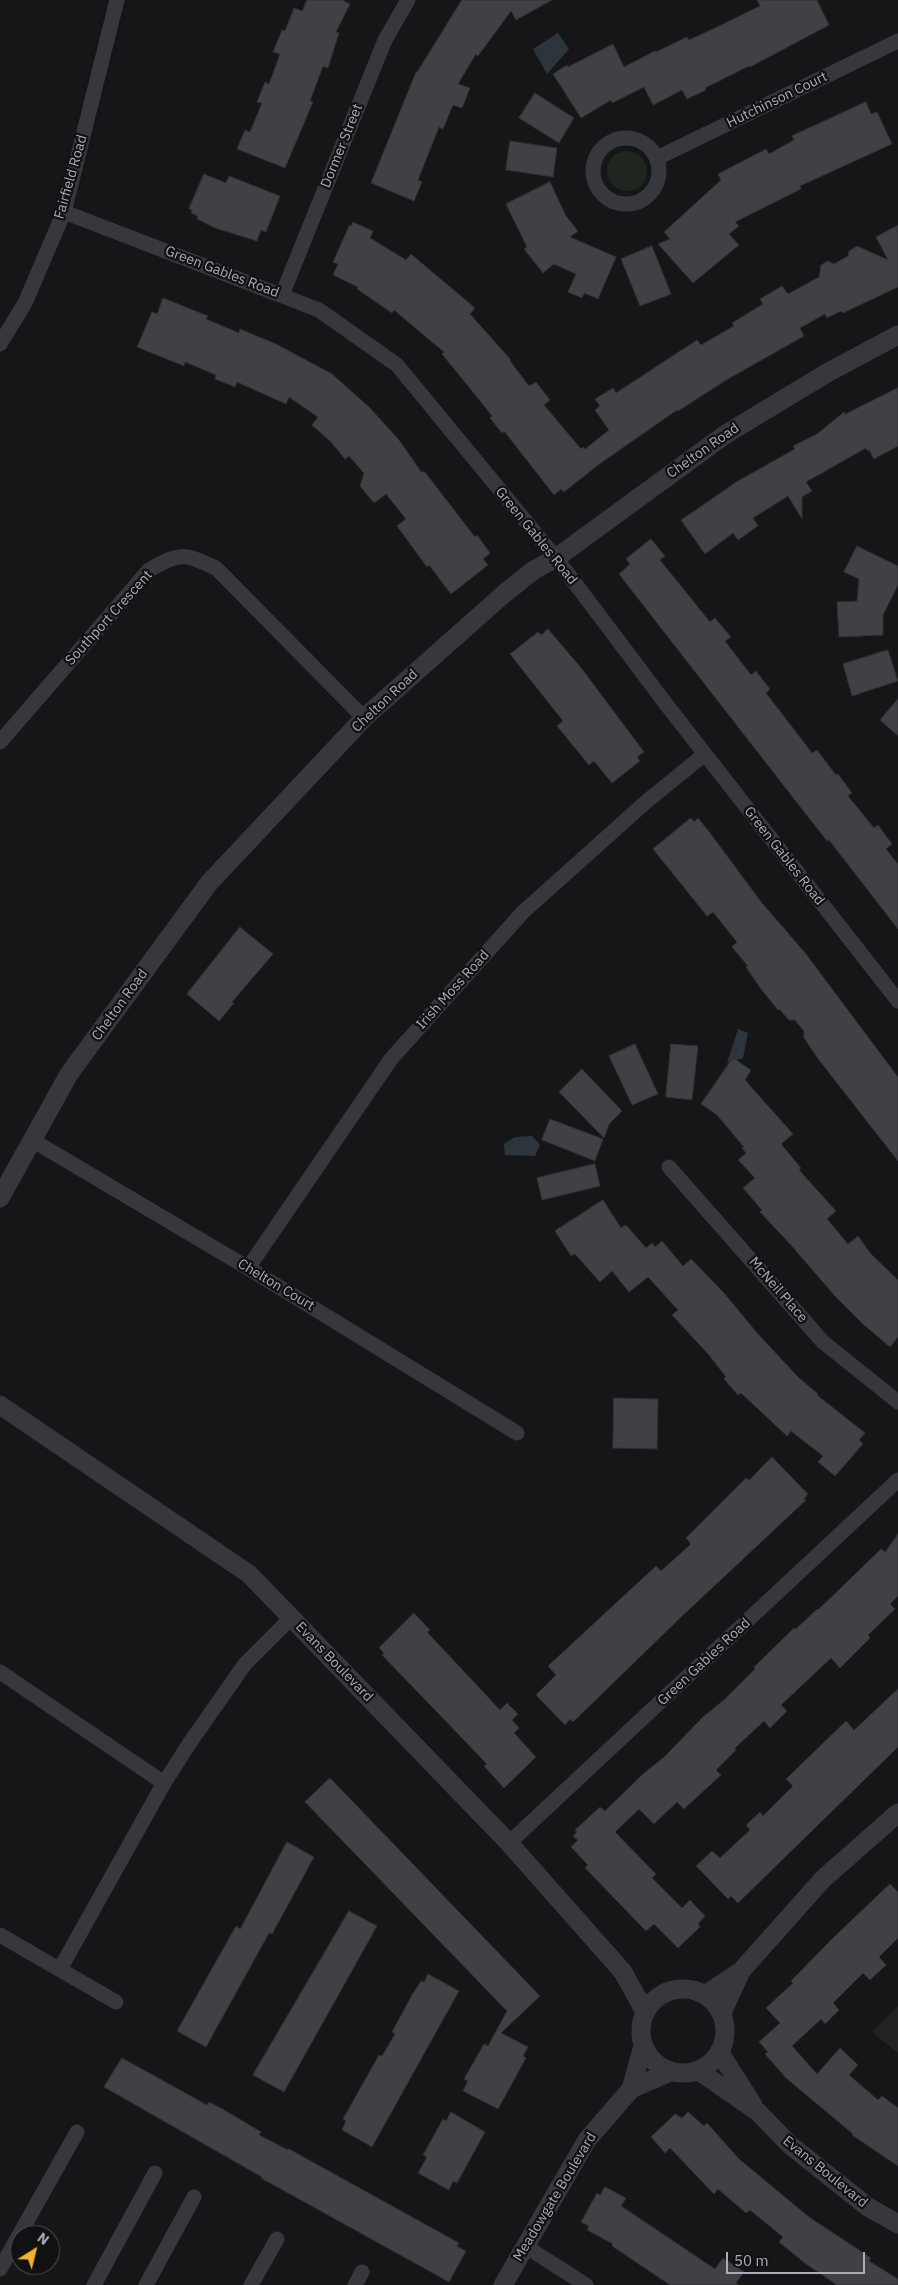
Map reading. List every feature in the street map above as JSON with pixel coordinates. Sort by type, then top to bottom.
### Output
[{"type":"street","name":"Fairfield Road","points":[[0,344],[25,303],[64,212],[118,0]]},
{"type":"street","name":"Dormer Street","points":[[282,296],[384,40],[408,0]]},
{"type":"street","name":"Hutchinson Court","points":[[656,158],[898,41]]},
{"type":"street","points":[[621,138],[637,140],[651,149],[656,158],[659,169],[658,180],[654,190],[646,198],[636,203],[624,205],[604,197],[597,188],[593,178],[592,166],[602,148],[611,141],[621,138]]},
{"type":"street","name":"Green Gables Road","points":[[64,212],[318,310],[397,365],[556,558],[705,754],[898,1001]]},
{"type":"street","name":"Chelton Road","points":[[0,1198],[69,1074],[209,883],[364,718],[505,593],[534,570],[556,558],[726,434],[826,373],[898,335]]},
{"type":"street","name":"Southport Crescent","points":[[0,742],[149,570],[171,558],[190,556],[216,568],[364,718]]},
{"type":"street","name":"Irish Moss Road","points":[[248,1268],[391,1059],[523,912],[647,802],[705,754]]},
{"type":"street","name":"Chelton Court","points":[[32,1140],[248,1268],[517,1433]]},
{"type":"street","name":"McNeil Place","points":[[670,1167],[823,1342],[898,1402]]},
{"type":"street","name":"Evans Boulevard","points":[[0,1405],[250,1574],[509,1843],[623,1972],[645,2012]]},
{"type":"street","name":"Green Gables Road","points":[[509,1843],[898,1480]]},
{"type":"street","points":[[60,1969],[164,1783],[245,1664],[291,1618]]},
{"type":"street","points":[[0,1672],[164,1783]]},
{"type":"street","points":[[705,1995],[741,1971],[823,1879],[898,1813]]},
{"type":"street","points":[[0,1936],[116,2002]]},
{"type":"street","points":[[722,2014],[741,1971]]},
{"type":"street","name":"Evans Boulevard","points":[[623,1972],[660,1995]]},
{"type":"street","points":[[671,1990],[694,1990],[705,1995],[714,2002],[722,2014],[726,2027],[725,2040],[720,2053],[711,2064],[699,2071],[684,2074],[670,2072],[657,2065],[649,2056],[644,2046],[641,2023],[645,2012],[660,1995],[671,1990]]},
{"type":"street","name":"Meadowgate Boulevard","points":[[503,2285],[587,2140],[631,2089],[644,2046]]},
{"type":"street","name":"Evans Boulevard","points":[[720,2053],[758,2112]]},
{"type":"street","name":"Evans Boulevard","points":[[699,2071],[758,2112],[790,2145],[868,2208],[898,2224]]},
{"type":"street","name":"Meadowgate Boulevard","points":[[631,2089],[670,2072]]},
{"type":"street","points":[[0,2269],[77,2132]]},
{"type":"street","points":[[94,2285],[156,2174]]},
{"type":"street","points":[[146,2285],[194,2198]]},
{"type":"street","points":[[251,2285],[277,2239]]},
{"type":"street","points":[[525,2246],[586,2285]]},
{"type":"shaded area","points":[[558,33],[569,49],[547,74],[533,49]]},
{"type":"shaded area","points":[[631,151],[638,154],[644,160],[647,171],[646,179],[638,188],[631,191],[623,191],[616,188],[608,179],[607,167],[610,160],[619,152]]},
{"type":"shaded area","points":[[738,1029],[748,1033],[743,1058],[727,1063]]},
{"type":"shaded area","points":[[532,1136],[540,1145],[535,1156],[505,1155],[504,1144],[515,1137]]},
{"type":"shaded area","points":[[898,2006],[898,2053],[872,2032]]},
{"type":"building","points":[[307,0],[342,0],[350,4],[336,32],[339,33],[328,68],[323,66],[310,101],[313,102],[285,168],[237,149],[245,130],[250,132],[262,103],[257,102],[265,82],[269,84],[280,54],[273,52],[282,30],[285,31],[294,8],[302,11]]},
{"type":"building","points":[[462,0],[552,0],[516,20],[511,11],[478,56],[476,54],[458,84],[470,88],[462,108],[453,105],[443,129],[439,127],[418,180],[422,182],[414,201],[371,183],[416,72]]},
{"type":"building","points":[[757,0],[817,0],[829,25],[687,99],[682,90],[653,105],[644,87],[612,103],[611,100],[581,118],[553,74],[567,65],[568,67],[613,44],[624,67],[687,37],[689,40],[760,6]]},
{"type":"building","points":[[535,93],[574,118],[559,143],[519,118]]},
{"type":"building","points":[[866,102],[871,114],[877,112],[892,144],[800,186],[801,189],[735,222],[739,226],[729,234],[739,245],[693,283],[658,244],[670,239],[664,232],[721,180],[718,174],[766,149],[769,154],[794,140],[792,136]]},
{"type":"building","points":[[510,141],[557,148],[553,177],[506,170]]},
{"type":"building","points":[[204,174],[226,183],[229,176],[280,196],[266,232],[261,230],[257,241],[215,228],[197,219],[198,216],[191,213],[192,210],[189,209]]},
{"type":"building","points":[[550,182],[566,216],[578,231],[570,237],[616,257],[598,299],[584,293],[582,298],[568,292],[576,274],[554,264],[543,273],[524,249],[527,247],[506,204]]},
{"type":"building","points":[[353,222],[373,231],[370,238],[406,260],[411,254],[475,308],[470,314],[511,360],[529,386],[536,382],[550,400],[544,405],[581,449],[583,447],[585,449],[609,430],[595,410],[600,406],[595,399],[613,388],[616,393],[697,340],[701,345],[734,326],[732,323],[763,304],[760,299],[782,286],[788,294],[819,277],[821,265],[828,261],[834,264],[848,256],[849,251],[857,246],[888,260],[876,237],[898,225],[898,287],[843,313],[841,311],[827,318],[825,314],[800,328],[804,336],[677,410],[598,465],[564,492],[561,489],[554,495],[504,431],[502,433],[490,418],[492,416],[442,354],[444,352],[394,310],[392,313],[357,289],[358,287],[333,275],[338,264],[333,262],[349,226]]},
{"type":"building","points":[[652,246],[671,294],[640,306],[621,259]]},
{"type":"building","points":[[163,298],[208,316],[206,319],[239,333],[240,329],[276,344],[332,374],[370,408],[399,440],[422,473],[424,471],[475,537],[477,535],[490,553],[483,559],[488,565],[451,594],[429,565],[427,567],[397,526],[406,519],[386,494],[374,503],[360,486],[364,473],[349,456],[345,459],[331,442],[312,425],[318,417],[289,397],[286,404],[237,382],[235,387],[215,379],[216,375],[185,362],[184,366],[137,347],[152,312],[157,314]]},
{"type":"building","points":[[898,388],[898,446],[874,459],[866,448],[806,482],[812,491],[802,497],[802,519],[788,496],[753,518],[758,526],[738,540],[733,533],[705,554],[681,520],[738,481],[795,449],[793,446],[817,434],[844,412],[845,414]]},
{"type":"building","points":[[651,539],[665,556],[660,560],[710,622],[715,618],[731,637],[725,641],[751,675],[756,671],[770,689],[766,693],[812,753],[817,750],[852,793],[848,796],[874,828],[878,825],[892,844],[886,849],[898,864],[898,929],[619,574],[630,564],[626,559]]},
{"type":"building","points":[[857,546],[898,566],[898,585],[883,615],[883,635],[839,637],[837,602],[857,601],[859,579],[844,572]]},
{"type":"building","points":[[548,629],[582,669],[644,752],[637,757],[640,761],[612,783],[594,761],[589,765],[557,726],[563,721],[510,654],[538,632],[541,635]]},
{"type":"building","points":[[888,650],[898,681],[852,696],[843,664]]},
{"type":"building","points":[[898,699],[898,736],[880,720]]},
{"type":"building","points":[[691,818],[694,822],[698,818],[710,833],[762,903],[806,954],[898,1077],[898,1161],[819,1060],[804,1038],[804,1031],[795,1020],[789,1020],[778,1010],[761,989],[746,967],[748,966],[732,947],[737,942],[713,912],[707,916],[653,849]]},
{"type":"building","points":[[240,927],[273,954],[232,1002],[234,1003],[219,1021],[187,994]]},
{"type":"building","points":[[635,1044],[658,1094],[632,1105],[609,1056]]},
{"type":"building","points":[[671,1044],[698,1046],[692,1100],[666,1097]]},
{"type":"building","points":[[733,1058],[751,1070],[745,1080],[793,1134],[781,1144],[801,1168],[799,1170],[836,1211],[827,1219],[848,1244],[858,1236],[871,1254],[898,1280],[898,1337],[890,1347],[835,1296],[760,1212],[762,1210],[743,1188],[755,1178],[738,1160],[746,1153],[742,1148],[744,1147],[717,1115],[701,1104]]},
{"type":"building","points":[[582,1069],[622,1111],[609,1124],[604,1138],[559,1092]]},
{"type":"building","points":[[550,1119],[603,1139],[595,1161],[542,1140]]},
{"type":"building","points":[[595,1164],[600,1186],[542,1200],[537,1178]]},
{"type":"building","points":[[603,1200],[621,1228],[626,1225],[646,1248],[652,1243],[655,1247],[662,1241],[683,1266],[691,1259],[724,1293],[758,1334],[798,1377],[817,1395],[865,1433],[859,1440],[863,1444],[835,1476],[818,1462],[823,1456],[791,1431],[787,1436],[741,1393],[738,1395],[724,1379],[726,1377],[709,1355],[672,1315],[678,1310],[648,1277],[629,1292],[612,1271],[600,1282],[575,1254],[571,1256],[555,1231]]},
{"type":"building","points":[[614,1398],[658,1399],[657,1449],[613,1448]]},
{"type":"building","points":[[772,1457],[808,1494],[804,1499],[806,1500],[573,1722],[570,1719],[565,1725],[536,1695],[556,1675],[548,1666],[656,1566],[661,1571],[691,1544],[686,1538],[746,1478],[749,1480]]},
{"type":"building","points":[[898,1534],[898,1596],[890,1604],[895,1609],[868,1635],[870,1638],[840,1668],[831,1658],[781,1705],[787,1711],[770,1728],[764,1721],[735,1748],[736,1750],[716,1770],[721,1775],[684,1809],[677,1802],[654,1824],[639,1809],[615,1832],[656,1874],[652,1878],[682,1908],[690,1900],[705,1916],[698,1924],[700,1927],[678,1948],[654,1924],[646,1931],[585,1868],[588,1865],[571,1847],[578,1840],[573,1836],[577,1832],[575,1830],[600,1807],[605,1811],[643,1774],[664,1757],[704,1716],[724,1700],[794,1628],[796,1629],[818,1610],[881,1549],[885,1552]]},
{"type":"building","points":[[414,1613],[430,1630],[427,1632],[500,1710],[507,1703],[518,1714],[512,1720],[519,1728],[514,1733],[536,1757],[504,1788],[484,1766],[487,1764],[382,1655],[384,1653],[379,1648]]},
{"type":"building","points":[[898,1689],[898,1747],[738,1903],[731,1896],[728,1899],[696,1866],[712,1851],[720,1858],[750,1830],[746,1825],[760,1812],[763,1816],[793,1786],[786,1779],[846,1721],[854,1730]]},
{"type":"building","points":[[330,1778],[540,1996],[501,2033],[528,2047],[523,2056],[526,2058],[498,2109],[463,2091],[468,2081],[464,2079],[484,2044],[488,2046],[507,2011],[305,1802]]},
{"type":"building","points":[[287,1842],[314,1857],[272,1934],[269,1933],[206,2047],[177,2031],[236,1926],[240,1929]]},
{"type":"building","points":[[890,1884],[898,1892],[898,1938],[879,1957],[886,1965],[870,1980],[863,1973],[833,2003],[839,2010],[825,2024],[821,2019],[792,2046],[817,2074],[840,2048],[858,2065],[849,2075],[878,2100],[882,2096],[898,2108],[898,2166],[852,2135],[786,2078],[765,2054],[768,2052],[759,2042],[780,2023],[766,2008],[793,1983],[791,1981],[831,1940]]},
{"type":"building","points":[[349,1911],[377,1926],[284,2092],[253,2075]]},
{"type":"building","points":[[428,1974],[459,1991],[372,2147],[342,2130],[346,2121],[343,2119],[379,2055],[382,2056],[395,2034],[392,2032],[412,1995],[421,1981],[424,1982]]},
{"type":"building","points":[[122,2058],[207,2105],[209,2102],[226,2111],[261,2132],[259,2135],[289,2149],[459,2243],[457,2246],[466,2251],[449,2282],[261,2178],[104,2087]]},
{"type":"building","points":[[451,2112],[485,2132],[457,2183],[453,2181],[449,2190],[418,2173],[427,2157],[423,2155],[443,2119],[446,2121]]},
{"type":"building","points":[[688,2112],[704,2126],[707,2123],[739,2159],[809,2217],[871,2258],[869,2261],[898,2279],[898,2285],[837,2285],[806,2264],[779,2242],[783,2237],[750,2210],[746,2213],[718,2189],[714,2194],[670,2148],[665,2153],[651,2137],[675,2114],[682,2118]]},
{"type":"building","points":[[605,2187],[626,2198],[621,2206],[715,2269],[723,2258],[744,2272],[736,2283],[739,2285],[670,2285],[612,2246],[613,2244],[587,2230],[589,2226],[581,2222],[597,2193],[600,2195]]}]
